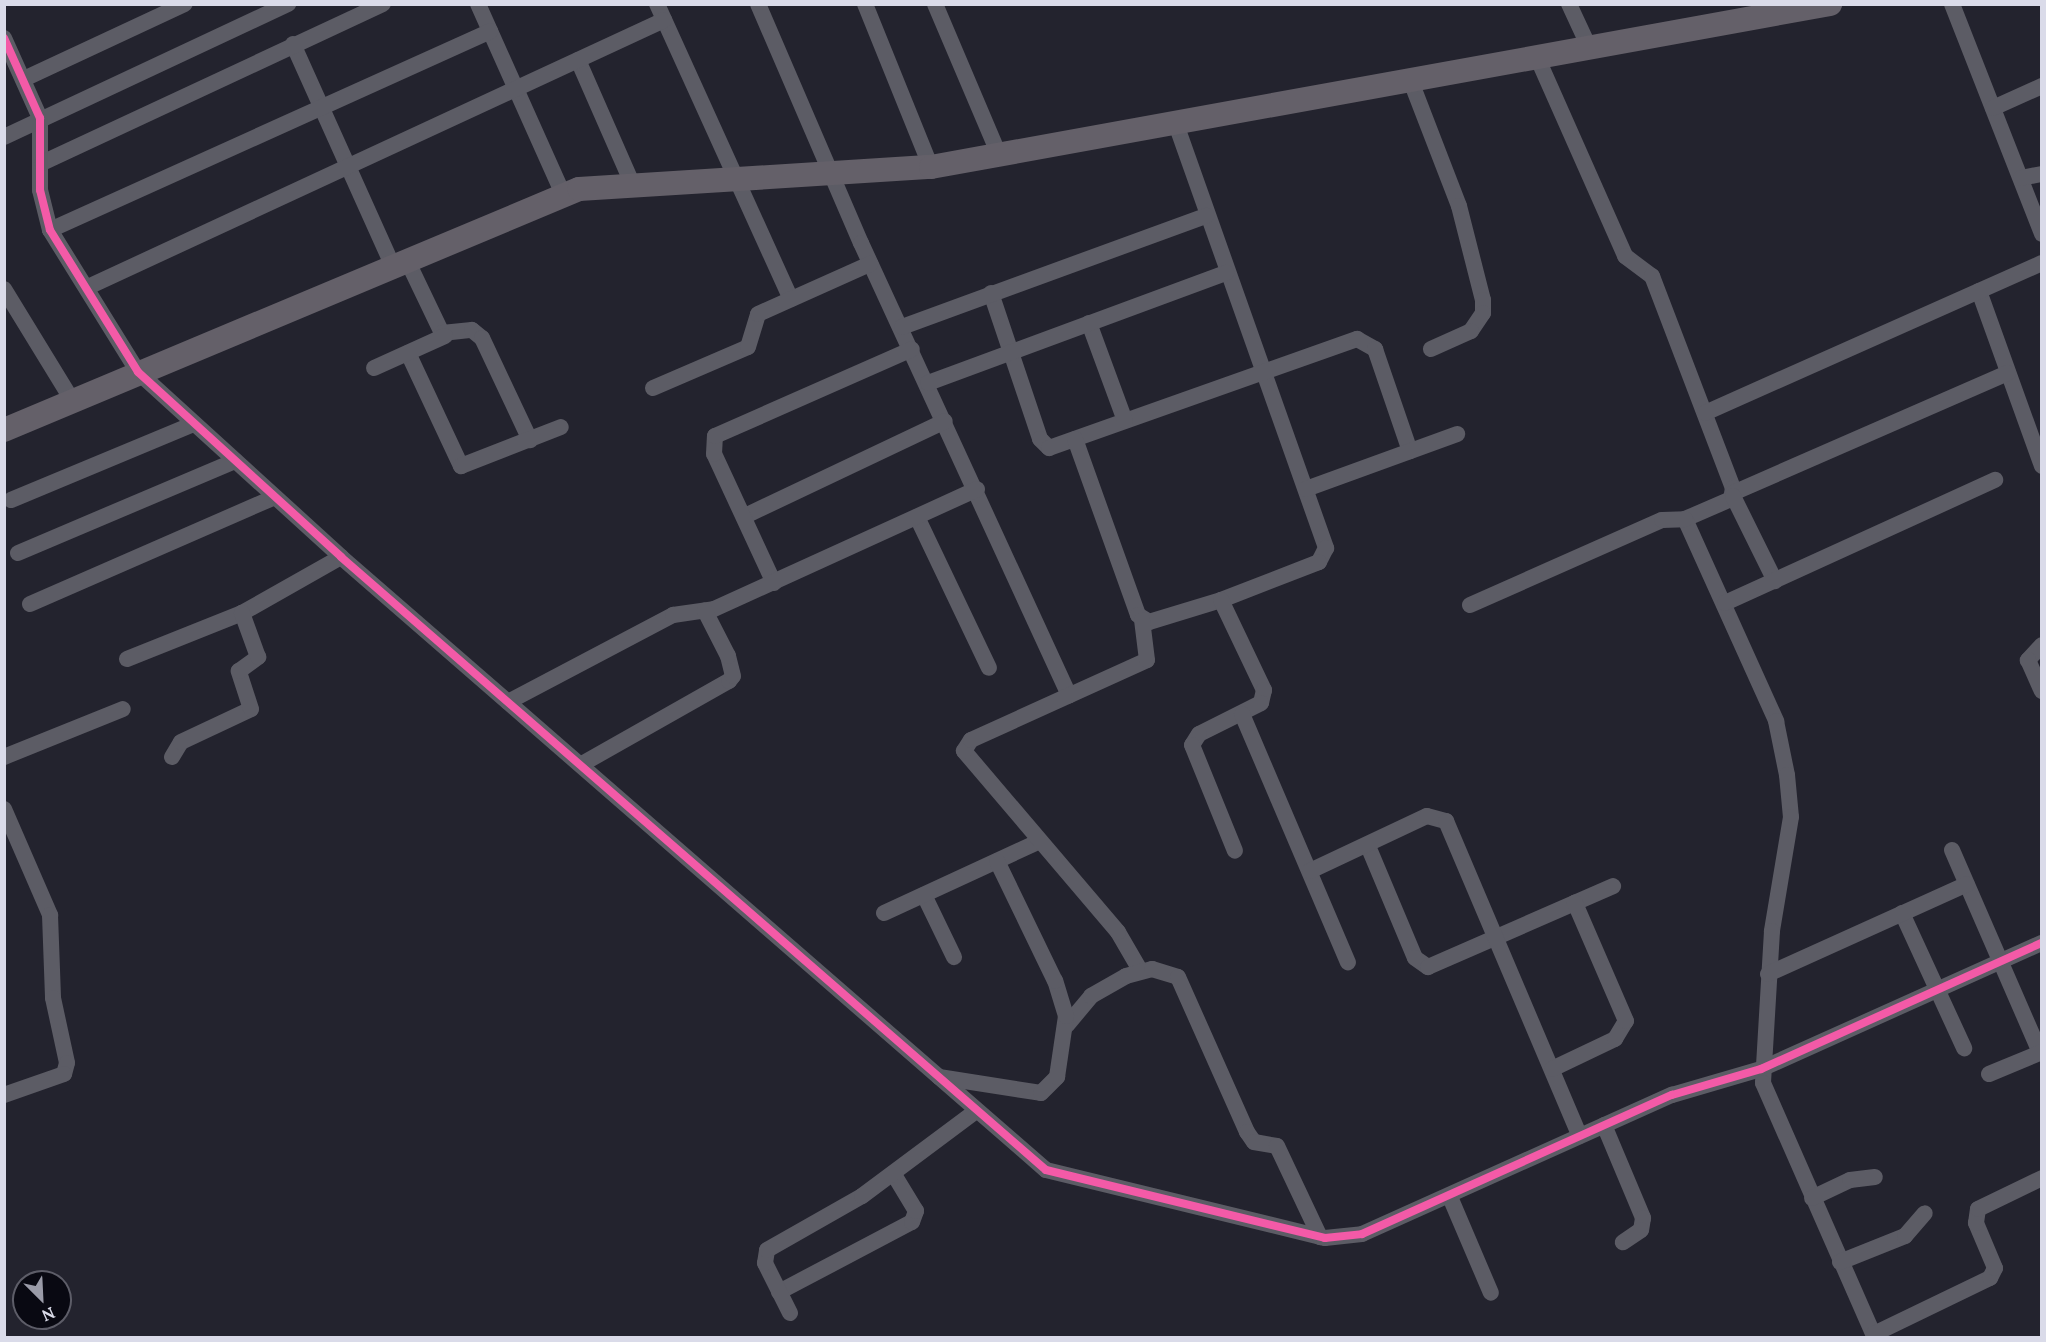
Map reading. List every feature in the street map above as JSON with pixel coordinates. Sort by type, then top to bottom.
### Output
[{"type":"street","points":[[26,78],[185,4]]},
{"type":"street","points":[[4,137],[40,118],[288,4]]},
{"type":"street","points":[[42,163],[383,4]]},
{"type":"street","points":[[657,4],[791,299]]},
{"type":"street","points":[[758,4],[870,264],[902,327],[977,489],[1069,695]]},
{"type":"street","points":[[865,4],[931,167]]},
{"type":"street","points":[[935,4],[999,155]]},
{"type":"street","points":[[1569,4],[1590,47]]},
{"type":"street","points":[[4,430],[399,261],[563,194],[632,183],[735,177],[831,175],[931,167],[1177,126],[1410,79],[1830,4]]},
{"type":"street","points":[[1952,4],[2042,234]]},
{"type":"street","points":[[484,6],[490,31],[563,194]]},
{"type":"street","points":[[88,287],[353,168],[664,20]]},
{"type":"street","points":[[50,230],[490,31]]},
{"type":"street","points":[[4,38],[26,78],[40,118],[42,209],[50,230],[88,287],[138,372],[341,557],[582,764],[1026,1156],[1065,1178],[1320,1237],[1362,1234],[1450,1197],[1672,1095],[1761,1069],[1935,988],[2042,943]]},
{"type":"street","points":[[293,44],[399,261],[445,336]]},
{"type":"street","points":[[1537,57],[1625,256],[1652,276],[1705,413],[1733,495],[1775,581]]},
{"type":"street","points":[[578,60],[632,183]]},
{"type":"street","points":[[1410,79],[1459,206],[1483,300],[1484,313],[1471,331],[1431,349]]},
{"type":"street","points":[[1993,108],[2042,86]]},
{"type":"street","points":[[1142,620],[1221,600],[1325,556],[1326,540],[1226,273],[1177,126]]},
{"type":"street","points":[[2021,178],[2042,174]]},
{"type":"street","points":[[902,327],[1206,216]]},
{"type":"street","points":[[1705,413],[2042,263]]},
{"type":"street","points":[[653,388],[748,347],[754,318],[870,264]]},
{"type":"street","points":[[928,383],[1226,273]]},
{"type":"street","points":[[4,289],[72,400]]},
{"type":"street","points":[[1979,291],[2042,466]]},
{"type":"street","points":[[991,293],[1040,439],[1049,448],[1263,370],[1366,339],[1375,349],[1410,451]]},
{"type":"street","points":[[1089,323],[1125,421]]},
{"type":"street","points":[[374,368],[445,336],[472,330],[482,338],[530,440]]},
{"type":"street","points":[[774,583],[745,516],[714,454],[715,436],[912,350]]},
{"type":"street","points":[[408,353],[458,464],[561,427]]},
{"type":"street","points":[[1470,605],[1662,520],[1685,519],[1733,495],[2008,373]]},
{"type":"street","points":[[745,516],[945,422]]},
{"type":"street","points":[[11,500],[194,424]]},
{"type":"street","points":[[1306,489],[1457,434]]},
{"type":"street","points":[[1075,439],[1142,620],[1147,660],[971,740],[964,751],[1038,842],[1118,932],[1140,970]]},
{"type":"street","points":[[18,553],[235,462]]},
{"type":"street","points":[[1725,603],[1995,480]]},
{"type":"street","points":[[508,702],[673,615],[705,611],[774,583],[977,489]]},
{"type":"street","points":[[30,604],[275,497]]},
{"type":"street","points":[[917,517],[989,668]]},
{"type":"street","points":[[1685,519],[1725,603],[1782,736],[1791,817],[1768,974],[1761,1069],[1812,1198],[1875,1336],[1990,1278],[1995,1268],[1976,1223],[1978,1209],[2042,1178]]},
{"type":"street","points":[[128,659],[242,613],[341,557]]},
{"type":"street","points":[[1221,600],[1264,690],[1261,703],[1199,734],[1192,746],[1235,850]]},
{"type":"street","points":[[582,764],[729,681],[733,676],[728,656],[705,611]]},
{"type":"street","points":[[172,757],[181,742],[251,709],[239,671],[258,657],[242,613]]},
{"type":"street","points":[[2042,645],[2028,660],[2042,691]]},
{"type":"street","points":[[4,757],[123,709]]},
{"type":"street","points":[[1242,714],[1348,962]]},
{"type":"street","points":[[4,809],[50,915],[52,998],[67,1063],[64,1074],[4,1095]]},
{"type":"street","points":[[1310,871],[1368,846],[1415,821],[1441,817],[1496,938],[1580,1136]]},
{"type":"street","points":[[884,913],[1038,842]]},
{"type":"street","points":[[1368,846],[1421,965],[1437,964],[1613,886]]},
{"type":"street","points":[[1952,850],[2041,1052],[1989,1074]]},
{"type":"street","points":[[938,1077],[1044,1093],[1057,1077],[1067,1025],[1055,981],[997,861]]},
{"type":"street","points":[[1768,974],[1967,884]]},
{"type":"street","points":[[924,894],[954,957]]},
{"type":"street","points":[[1552,1069],[1615,1039],[1626,1021],[1575,903]]},
{"type":"street","points":[[1902,913],[1964,1048]]},
{"type":"street","points":[[1067,1025],[1091,996],[1140,970],[1163,970],[1178,977],[1247,1132],[1254,1142],[1277,1146],[1320,1237]]},
{"type":"street","points":[[790,1313],[765,1263],[767,1250],[832,1215],[976,1111]]},
{"type":"street","points":[[1604,1125],[1643,1218],[1641,1230],[1623,1242]]},
{"type":"street","points":[[779,1292],[912,1222],[916,1211],[893,1173]]},
{"type":"street","points":[[1812,1198],[1850,1180],[1875,1177]]},
{"type":"street","points":[[1450,1197],[1491,1293]]},
{"type":"street","points":[[1840,1262],[1905,1236],[1925,1213]]},
{"type":"cycle path","points":[[4,38],[40,118],[40,190],[50,230],[138,372],[341,557],[1046,1170],[1325,1238],[1362,1234],[1672,1095],[1761,1069],[2042,943]]}]
